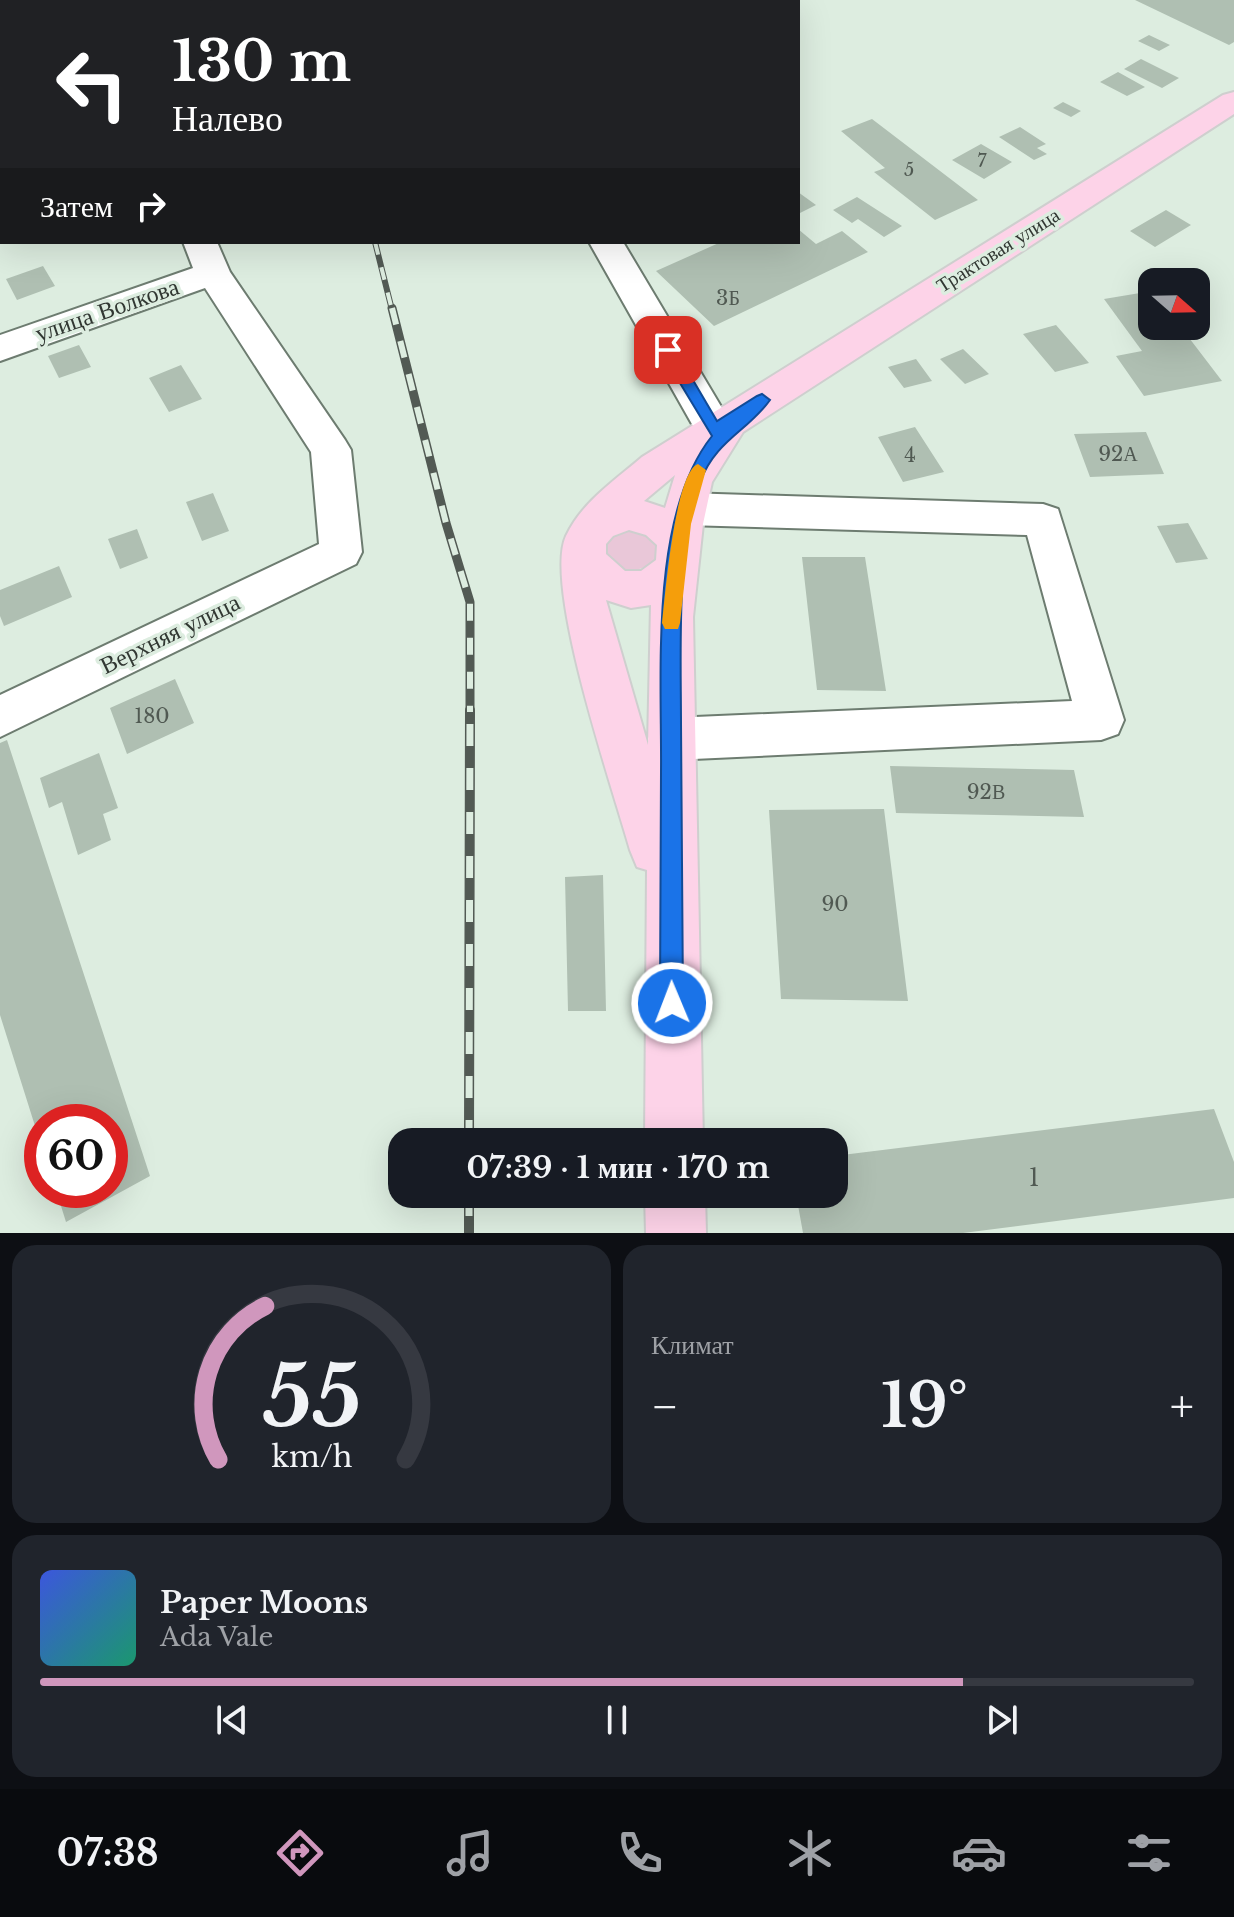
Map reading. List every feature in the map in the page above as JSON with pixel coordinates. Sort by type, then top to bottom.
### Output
[{"type":"main road","name":"Трактовая улица","points":[[762,400],[1234,101]]},
{"type":"main road","points":[[671,976],[654,837],[594,642],[583,593],[587,543],[598,518],[656,468],[762,400]]},
{"type":"main road","points":[[682,529],[668,527],[642,515],[612,517],[587,543],[588,566],[597,577],[626,589],[643,588],[670,574],[677,562],[692,482],[706,455],[722,435],[762,400]]},
{"type":"main road","points":[[674,1128],[671,617],[682,529]]},
{"type":"main road","points":[[675,1208],[676,1233]]},
{"type":"street","points":[[607,244],[715,430]]},
{"type":"street","name":"улица Волкова","points":[[0,348],[207,257]]},
{"type":"street","name":"Верхняя улица","points":[[0,717],[341,552],[331,450],[207,257]]},
{"type":"street","points":[[672,739],[1101,720],[1043,520],[682,529]]},
{"type":"shaded area","points":[[605,527],[652,530],[661,553],[651,565],[624,574],[592,547]]},
{"type":"building","points":[[1135,0],[1234,0],[1234,42],[1229,45]]},
{"type":"building","points":[[1149,35],[1170,45],[1159,51],[1138,41]]},
{"type":"building","points":[[1141,59],[1179,78],[1162,88],[1124,69]]},
{"type":"building","points":[[1118,72],[1145,87],[1127,96],[1100,82]]},
{"type":"building","points":[[1063,102],[1081,111],[1071,117],[1053,108]]},
{"type":"building","points":[[872,119],[978,200],[935,220],[874,172],[885,168],[841,131]]},
{"type":"building","points":[[1020,127],[1046,144],[1037,148],[1047,154],[1034,160],[999,137]]},
{"type":"building","points":[[981,144],[1012,162],[984,179],[952,160]]},
{"type":"building","points":[[800,193],[816,205],[800,213]]},
{"type":"building","points":[[857,197],[902,226],[884,237],[858,219],[852,223],[833,210]]},
{"type":"building","points":[[1166,210],[1191,225],[1155,247],[1130,231]]},
{"type":"building","points":[[800,231],[816,244],[842,231],[868,252],[714,326],[656,271],[717,244],[800,244]]},
{"type":"building","points":[[43,266],[55,286],[17,300],[6,279]]},
{"type":"building","points":[[1138,293],[1138,340],[1191,340],[1222,381],[1144,396],[1116,356],[1142,351],[1104,299]]},
{"type":"building","points":[[1056,325],[1089,363],[1055,372],[1023,334]]},
{"type":"building","points":[[79,345],[91,367],[59,378],[48,356]]},
{"type":"building","points":[[963,349],[989,374],[965,384],[940,359]]},
{"type":"building","points":[[916,359],[932,381],[904,388],[888,367]]},
{"type":"building","points":[[181,365],[202,399],[169,412],[149,378]]},
{"type":"building","points":[[915,427],[944,472],[903,482],[878,437]]},
{"type":"building","points":[[1146,432],[1164,474],[1090,477],[1074,434]]},
{"type":"building","points":[[213,493],[229,531],[202,541],[186,502]]},
{"type":"building","points":[[1188,523],[1208,559],[1176,563],[1157,526]]},
{"type":"building","points":[[137,529],[148,558],[120,569],[108,539]]},
{"type":"building","points":[[802,557],[865,557],[886,691],[817,690]]},
{"type":"building","points":[[59,566],[72,597],[4,626],[0,616],[0,590]]},
{"type":"building","points":[[175,679],[194,723],[127,754],[110,708]]},
{"type":"building","points":[[7,740],[126,1104],[28,1104],[0,1015],[0,743]]},
{"type":"building","points":[[99,753],[118,808],[103,814],[111,840],[78,855],[62,802],[49,808],[40,778]]},
{"type":"building","points":[[890,766],[1074,770],[1084,817],[896,813]]},
{"type":"building","points":[[884,809],[908,1001],[781,999],[769,810]]},
{"type":"building","points":[[603,875],[606,1011],[568,1011],[565,877]]},
{"type":"building","points":[[128,1109],[150,1176],[128,1188]]},
{"type":"building","points":[[1214,1109],[1234,1162],[1234,1198],[963,1233],[803,1233],[799,1208],[848,1208],[848,1154]]},
{"type":"building","points":[[62,1208],[92,1208],[66,1222]]},
{"type":"railway","points":[[376,244],[392,310]]},
{"type":"railway","points":[[392,308],[446,523],[470,602],[470,710]]},
{"type":"railway","points":[[469,1128],[470,710]]},
{"type":"railway","points":[[469,1208],[469,1233]]},
{"type":"slow traffic","points":[[671,623],[682,524],[698,470]]},
{"type":"route","points":[[668,350],[715,430],[762,400],[722,435],[706,455],[692,482],[682,524],[671,617],[672,1003]]}]
